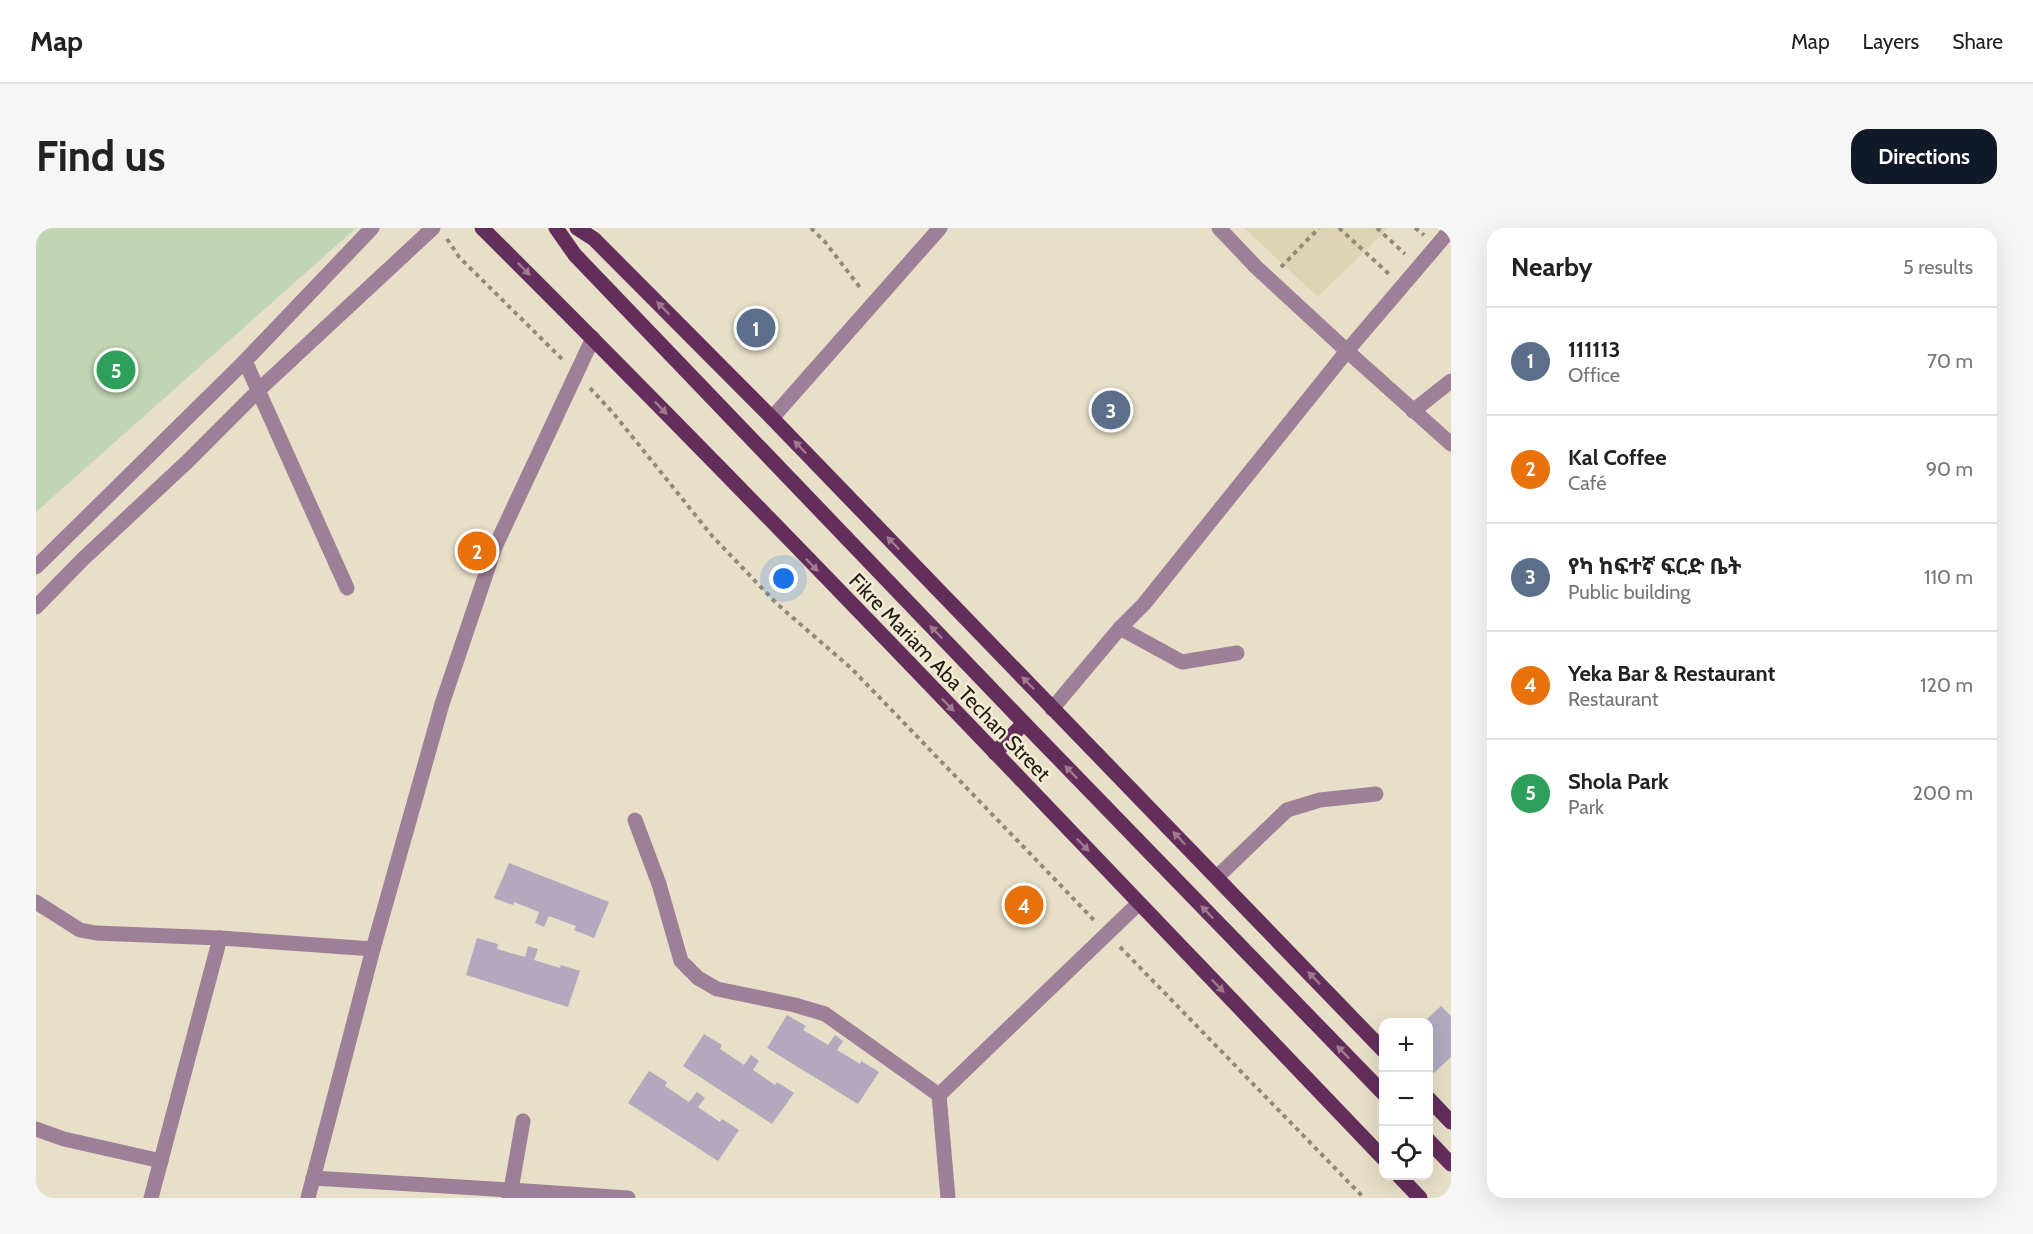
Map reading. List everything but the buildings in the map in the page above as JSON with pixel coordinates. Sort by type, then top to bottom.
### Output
[{"type":"main road","name":"Fikre Mariam Aba Techan Street","points":[[482,228],[593,338],[995,753],[1379,1155]]},
{"type":"main road","name":"Fikre Mariam Aba Techan Street","points":[[556,228],[574,255],[1379,1090]]},
{"type":"main road","points":[[577,228],[594,239],[772,418],[1379,1047]]},
{"type":"main road","points":[[995,753],[1024,723]]},
{"type":"main road","points":[[1433,1103],[1451,1122]]},
{"type":"main road","points":[[1433,1145],[1451,1164]]},
{"type":"main road","points":[[1403,1180],[1420,1198]]},
{"type":"street","points":[[36,567],[246,361],[372,228]]},
{"type":"street","points":[[36,607],[83,559],[433,228]]},
{"type":"street","points":[[772,418],[940,228]]},
{"type":"street","points":[[1219,228],[1347,351],[1451,444]]},
{"type":"street","points":[[1052,709],[1120,628],[1144,604],[1347,351],[1451,229]]},
{"type":"street","points":[[308,1198],[373,949],[442,704],[495,547],[593,338]]},
{"type":"street","points":[[246,361],[347,588]]},
{"type":"street","points":[[1413,411],[1451,381]]},
{"type":"street","points":[[1120,628],[1182,662],[1237,653]]},
{"type":"street","points":[[1217,877],[1287,810],[1320,800],[1376,794]]},
{"type":"street","points":[[635,820],[659,884],[681,961],[698,978],[717,989],[795,1005],[825,1014],[939,1095],[948,1198]]},
{"type":"street","points":[[36,902],[80,930],[96,933],[220,938],[373,949]]},
{"type":"street","points":[[939,1095],[1139,903]]},
{"type":"street","points":[[151,1198],[220,938]]},
{"type":"street","points":[[510,1194],[523,1121]]},
{"type":"street","points":[[36,1129],[64,1139],[161,1161]]},
{"type":"street","points":[[313,1178],[510,1194],[628,1198]]},
{"type":"path","points":[[811,228],[825,242],[873,304]]},
{"type":"path","points":[[1270,278],[1318,228]]},
{"type":"path","points":[[1339,228],[1403,286]]},
{"type":"path","points":[[1377,228],[1419,266]]},
{"type":"path","points":[[446,238],[459,257],[614,414],[713,537],[777,604],[852,669],[1364,1198]]},
{"type":"shaded area","points":[[1244,228],[1388,228],[1318,297]]},
{"type":"green space","points":[[36,228],[356,228],[36,512]]},
{"type":"place","name":"111113","points":[[756,328]]},
{"type":"place","name":"Shola Park","points":[[116,370]]},
{"type":"place","name":"የካ ከፍተኛ ፍርድ ቤት","points":[[1111,410]]},
{"type":"place","name":"Kal Coffee","points":[[477,551]]},
{"type":"place","name":"Yeka Bar & Restaurant","points":[[1024,905]]}]
